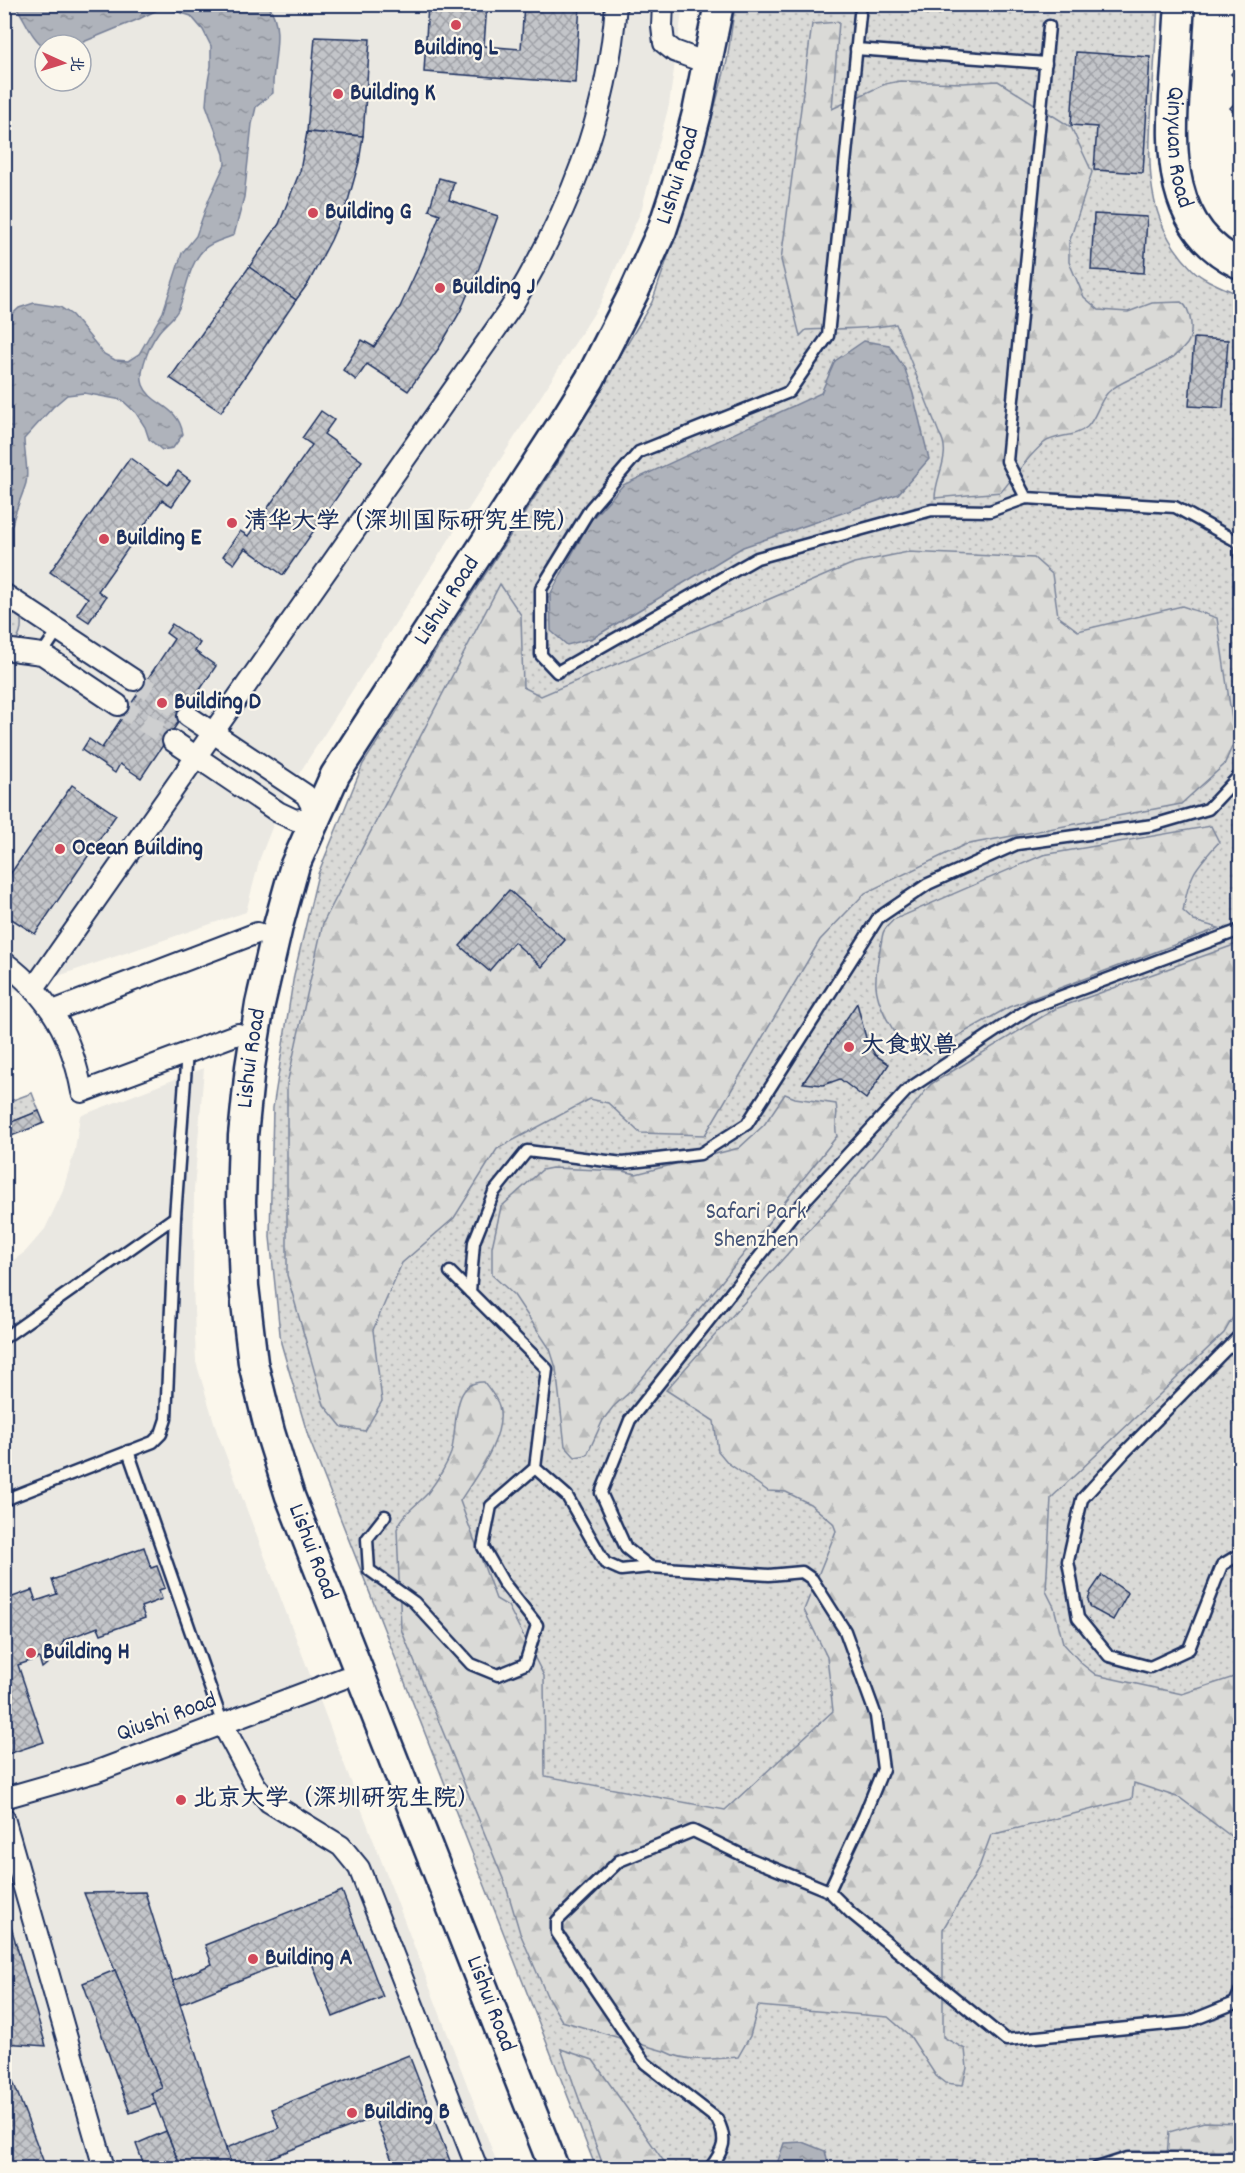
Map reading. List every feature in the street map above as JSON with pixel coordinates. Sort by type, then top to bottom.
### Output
[{"type":"main road","name":"Lishui Road","points":[[554,2169],[290,1496],[270,1432],[253,1363],[244,1286],[241,1202],[243,1136],[250,1066],[260,1004],[319,764],[551,410],[583,358],[618,290],[640,241],[672,147],[693,58],[701,4]]},
{"type":"main road","name":"Lishui Road","points":[[535,2169],[277,1503],[256,1439],[238,1368],[230,1285],[227,1200],[228,1143],[238,1034],[257,933],[279,856],[306,810],[335,775],[564,421],[619,325],[657,241],[683,166],[719,4]]},
{"type":"main road","name":"Qinyuan Road","points":[[1180,4],[1172,132],[1174,172],[1186,208],[1201,233],[1226,257],[1240,264]]},
{"type":"street","points":[[34,988],[510,309],[537,264],[566,207],[590,144],[604,91],[615,28],[616,4]]},
{"type":"street","points":[[663,4],[664,43],[674,51],[693,58]]},
{"type":"street","points":[[4,594],[134,680]]},
{"type":"street","points":[[4,649],[42,654],[118,705]]},
{"type":"street","points":[[188,716],[213,732],[306,810]]},
{"type":"street","points":[[173,741],[278,812],[306,810]]},
{"type":"street","points":[[53,1011],[257,933]]},
{"type":"street","points":[[4,962],[34,988],[53,1011],[72,1050],[82,1092],[238,1034]]},
{"type":"street","name":"Qiushi Road","points":[[4,1798],[95,1772],[344,1678]]},
{"type":"street","points":[[223,1725],[255,1785],[269,1802],[341,1846],[359,1868],[477,2169]]},
{"type":"street","points":[[4,1818],[104,2169]]},
{"type":"lane","points":[[860,14],[828,336],[789,392],[639,452],[590,509],[541,589],[541,655],[557,672],[757,558],[932,510],[990,511],[1026,498],[1175,507],[1240,543],[1240,555]]},
{"type":"lane","points":[[1026,498],[1007,461],[1049,26]]},
{"type":"lane","points":[[856,49],[1046,63]]},
{"type":"lane","points":[[42,654],[58,630]]},
{"type":"lane","points":[[470,1292],[474,1242],[494,1192],[527,1151],[623,1163],[700,1154],[747,1124],[878,918],[928,884],[1017,844],[1153,825],[1208,808],[1240,775]]},
{"type":"lane","points":[[650,1567],[627,1548],[601,1493],[630,1420],[798,1208],[891,1107],[907,1090],[1030,1008],[1240,930]]},
{"type":"lane","points":[[4,1500],[153,1442],[161,1434],[166,1419],[175,1217],[187,1052]]},
{"type":"lane","points":[[4,1338],[175,1217]]},
{"type":"lane","points":[[385,1516],[367,1539],[369,1570],[414,1602],[471,1664],[498,1676],[525,1664],[537,1624],[503,1582],[483,1547],[491,1506],[535,1468],[547,1369],[450,1272]]},
{"type":"lane","points":[[1240,1335],[1082,1499],[1068,1561],[1078,1618],[1109,1656],[1150,1667],[1189,1649],[1222,1565],[1240,1554]]},
{"type":"lane","points":[[129,1451],[223,1725]]},
{"type":"lane","points":[[535,1468],[567,1496],[605,1563],[621,1570],[650,1567],[769,1575],[802,1572],[812,1579],[845,1631],[876,1716],[883,1769],[829,1891]]},
{"type":"lane","points":[[710,2169],[723,2150],[724,2132],[717,2119],[645,2063],[557,1933],[557,1921],[619,1861],[693,1832],[746,1857],[829,1891],[851,1913],[1006,2040],[1188,2022],[1235,2002],[1240,1992]]},
{"type":"lane","points":[[1097,2169],[1128,2158],[1240,2158]]},
{"type":"shaded area","name":"清华大学（深圳国际研究生院）","points":[[4,5],[683,5],[669,105],[641,211],[600,304],[284,797],[260,858],[246,912],[14,991],[4,983]]},
{"type":"shaded area","name":"北京大学（深圳研究生院）","points":[[204,1068],[194,1190],[193,1284],[196,1362],[217,1432],[499,2168],[5,2168],[4,1267],[25,1252],[45,1229],[62,1193],[75,1150],[80,1116]]},
{"type":"green space","name":"Safari Park Shenzhen","points":[[735,5],[1158,5],[1150,147],[1152,190],[1157,211],[1176,251],[1192,269],[1209,281],[1240,295],[1240,2168],[596,2168],[308,1436],[281,1343],[270,1237],[273,1108],[294,975],[318,874],[363,764],[564,452],[652,302],[695,180],[727,61]]},
{"type":"green space","points":[[839,22],[832,109],[885,84],[900,81],[963,83],[998,81],[1071,127],[1092,172],[1069,243],[1069,262],[1084,297],[1099,310],[1128,312],[1152,303],[1181,302],[1188,310],[1191,334],[1187,344],[1180,352],[1112,389],[1104,397],[1087,427],[1077,433],[1054,438],[1044,443],[1001,492],[935,498],[944,457],[943,441],[896,324],[806,330],[800,336],[781,260],[812,24]]},
{"type":"green space","points":[[908,552],[1034,558],[1052,574],[1058,616],[1078,631],[1182,606],[1217,618],[1235,740],[1224,765],[1181,804],[964,845],[865,893],[820,940],[705,1135],[640,1133],[608,1103],[590,1099],[497,1149],[454,1218],[402,1263],[373,1330],[382,1401],[365,1431],[342,1427],[324,1405],[287,1275],[287,1084],[323,923],[500,584],[521,615],[523,687],[541,696],[854,563]]},
{"type":"green space","points":[[4,607],[21,619],[19,636],[10,643],[5,643]]},
{"type":"green space","points":[[1211,826],[1219,842],[1194,873],[1183,911],[1194,921],[1219,928],[1009,1007],[926,1054],[908,1046],[892,1028],[881,1006],[876,981],[883,934],[893,920],[1043,855]]},
{"type":"green space","points":[[1234,945],[1240,945],[1240,1305],[1224,1333],[1051,1498],[1046,1591],[1054,1607],[1063,1643],[1082,1664],[1096,1675],[1182,1694],[1240,1675],[1240,1843],[1180,1798],[1134,1783],[1132,1799],[991,1835],[978,1870],[943,1929],[943,2037],[965,2049],[967,2068],[963,2085],[945,2083],[936,2076],[910,2036],[888,2017],[758,2006],[750,2036],[738,2057],[720,2059],[683,2058],[562,2021],[547,1996],[520,1933],[506,1886],[401,1629],[397,1529],[406,1514],[427,1494],[446,1464],[453,1443],[457,1408],[465,1389],[473,1384],[484,1382],[499,1406],[500,1418],[494,1443],[460,1501],[496,1599],[508,1606],[544,1676],[545,1776],[725,1810],[833,1711],[827,1657],[804,1610],[836,1531],[833,1523],[810,1504],[786,1492],[768,1491],[728,1463],[718,1451],[714,1421],[666,1390],[848,1186],[931,1084],[1055,1009]]},
{"type":"green space","points":[[32,1093],[39,1111],[5,1125],[5,1103]]},
{"type":"green space","points":[[785,1094],[795,1098],[836,1104],[837,1136],[719,1285],[632,1390],[613,1407],[603,1420],[587,1455],[575,1457],[565,1446],[556,1368],[550,1349],[514,1295],[492,1275],[492,1247],[501,1207],[542,1170],[552,1168],[623,1171],[636,1174],[739,1148],[764,1125]]},
{"type":"green space","points":[[561,2049],[593,2060],[665,2163],[663,2168],[604,2168]]},
{"type":"green space","points":[[1204,2122],[1240,2123],[1240,2168],[1166,2168],[1169,2132]]},
{"type":"water","points":[[15,5],[268,5],[273,14],[277,36],[273,93],[256,107],[244,197],[234,235],[210,244],[199,255],[179,308],[160,330],[143,365],[142,379],[147,392],[176,417],[183,434],[173,448],[162,450],[149,439],[136,413],[122,400],[84,393],[67,395],[24,439],[27,478],[12,525],[4,522],[5,454],[9,420],[4,402],[5,321],[19,308],[34,303],[60,307],[72,315],[104,354],[115,360],[128,361],[139,354],[163,312],[182,253],[196,236],[225,164],[224,154],[206,105],[211,46],[203,30],[191,16],[163,7],[93,38],[93,33],[32,34]]},
{"type":"water","points":[[864,341],[889,345],[905,369],[929,459],[898,494],[743,547],[593,638],[567,645],[551,631],[550,595],[590,521],[623,485],[821,393],[835,361]]},
{"type":"water","points":[[802,2142],[825,2151],[829,2168],[773,2168],[776,2167],[784,2143]]},
{"type":"building","name":"Building L","points":[[428,4],[487,4],[484,46],[521,49],[524,4],[580,4],[575,83],[424,72]]},
{"type":"building","name":"Building K","points":[[315,37],[370,39],[363,136],[307,132]]},
{"type":"building","points":[[1076,52],[1150,57],[1143,173],[1094,170],[1097,127],[1071,125]]},
{"type":"building","points":[[1240,64],[1240,84],[1231,74]]},
{"type":"building","points":[[1240,98],[1240,118],[1230,108]]},
{"type":"building","name":"Building G","points":[[307,132],[363,136],[359,162],[348,201],[309,282],[296,300],[249,267],[279,224],[300,171]]},
{"type":"building","name":"Building J","points":[[439,178],[454,182],[449,200],[498,216],[479,268],[460,312],[439,348],[408,391],[367,364],[356,380],[343,370],[362,340],[374,347],[400,307],[440,214],[429,210]]},
{"type":"building","points":[[1094,214],[1147,217],[1144,273],[1091,270]]},
{"type":"building","points":[[249,267],[296,300],[221,412],[170,378]]},
{"type":"building","points":[[1194,338],[1228,340],[1223,408],[1189,406]]},
{"type":"building","points":[[321,411],[334,420],[324,434],[362,461],[283,575],[245,548],[234,564],[223,556],[240,531],[248,536],[312,445],[302,438]]},
{"type":"building","name":"Building E","points":[[130,458],[168,485],[178,471],[190,480],[172,506],[162,500],[98,591],[106,597],[89,622],[77,614],[88,598],[50,572]]},
{"type":"building","name":"Building D","points":[[172,624],[200,643],[195,651],[216,666],[141,778],[120,764],[115,773],[82,750],[89,739],[102,748],[174,639],[166,633]]},
{"type":"building","name":"Ocean Building","points":[[72,785],[116,815],[35,934],[4,914],[4,883]]},
{"type":"building","points":[[509,890],[565,940],[542,967],[514,942],[489,971],[460,946]]},
{"type":"building","name":"大食蚁兽","points":[[857,1003],[866,1038],[875,1055],[889,1064],[866,1099],[840,1079],[823,1085],[803,1083]]},
{"type":"building","points":[[39,1111],[44,1123],[4,1139],[4,1125]]},
{"type":"building","name":"Building H","points":[[144,1547],[151,1568],[157,1566],[165,1588],[159,1590],[162,1599],[141,1607],[145,1618],[101,1634],[98,1627],[64,1640],[62,1648],[42,1668],[39,1658],[18,1665],[44,1742],[5,1755],[4,1600],[32,1590],[36,1601],[57,1594],[52,1580]]},
{"type":"building","points":[[1102,1575],[1128,1593],[1113,1620],[1091,1608],[1088,1600]]},
{"type":"building","name":"Building A","points":[[342,1891],[383,1997],[333,2017],[308,1953],[180,2004],[173,1981],[212,1964],[205,1945]]},
{"type":"building","points":[[145,1892],[232,2168],[181,2168],[151,2093],[162,2088],[84,1893]]},
{"type":"building","points":[[4,1903],[46,2046],[4,2043]]},
{"type":"building","points":[[115,1970],[162,2088],[151,2093],[156,2104],[130,2113],[83,1983]]},
{"type":"building","name":"Building B","points":[[409,2055],[450,2161],[431,2168],[395,2168],[375,2117],[244,2168],[232,2168],[226,2148],[279,2128],[272,2109]]},
{"type":"building","points":[[4,2067],[12,2068],[11,2076],[46,2168],[4,2168]]},
{"type":"building","points":[[166,2131],[181,2168],[145,2168],[136,2144]]},
{"type":"tunnel","points":[[134,680],[188,716]]},
{"type":"tunnel","points":[[118,705],[173,741]]},
{"type":"place","name":"Building L","points":[[456,25]]},
{"type":"place","name":"Building K","points":[[338,94]]},
{"type":"place","name":"Building G","points":[[313,213]]},
{"type":"place","name":"Building J","points":[[440,288]]},
{"type":"place","name":"清华大学（深圳国际研究生院）","points":[[232,523]]},
{"type":"place","name":"Building E","points":[[104,539]]},
{"type":"place","name":"Building D","points":[[162,703]]},
{"type":"place","name":"Ocean Building","points":[[60,849]]},
{"type":"place","name":"大食蚁兽","points":[[849,1047]]},
{"type":"place","name":"Building H","points":[[31,1653]]},
{"type":"place","name":"北京大学（深圳研究生院）","points":[[181,1800]]},
{"type":"place","name":"Building A","points":[[253,1959]]},
{"type":"place","name":"Building B","points":[[352,2113]]}]
